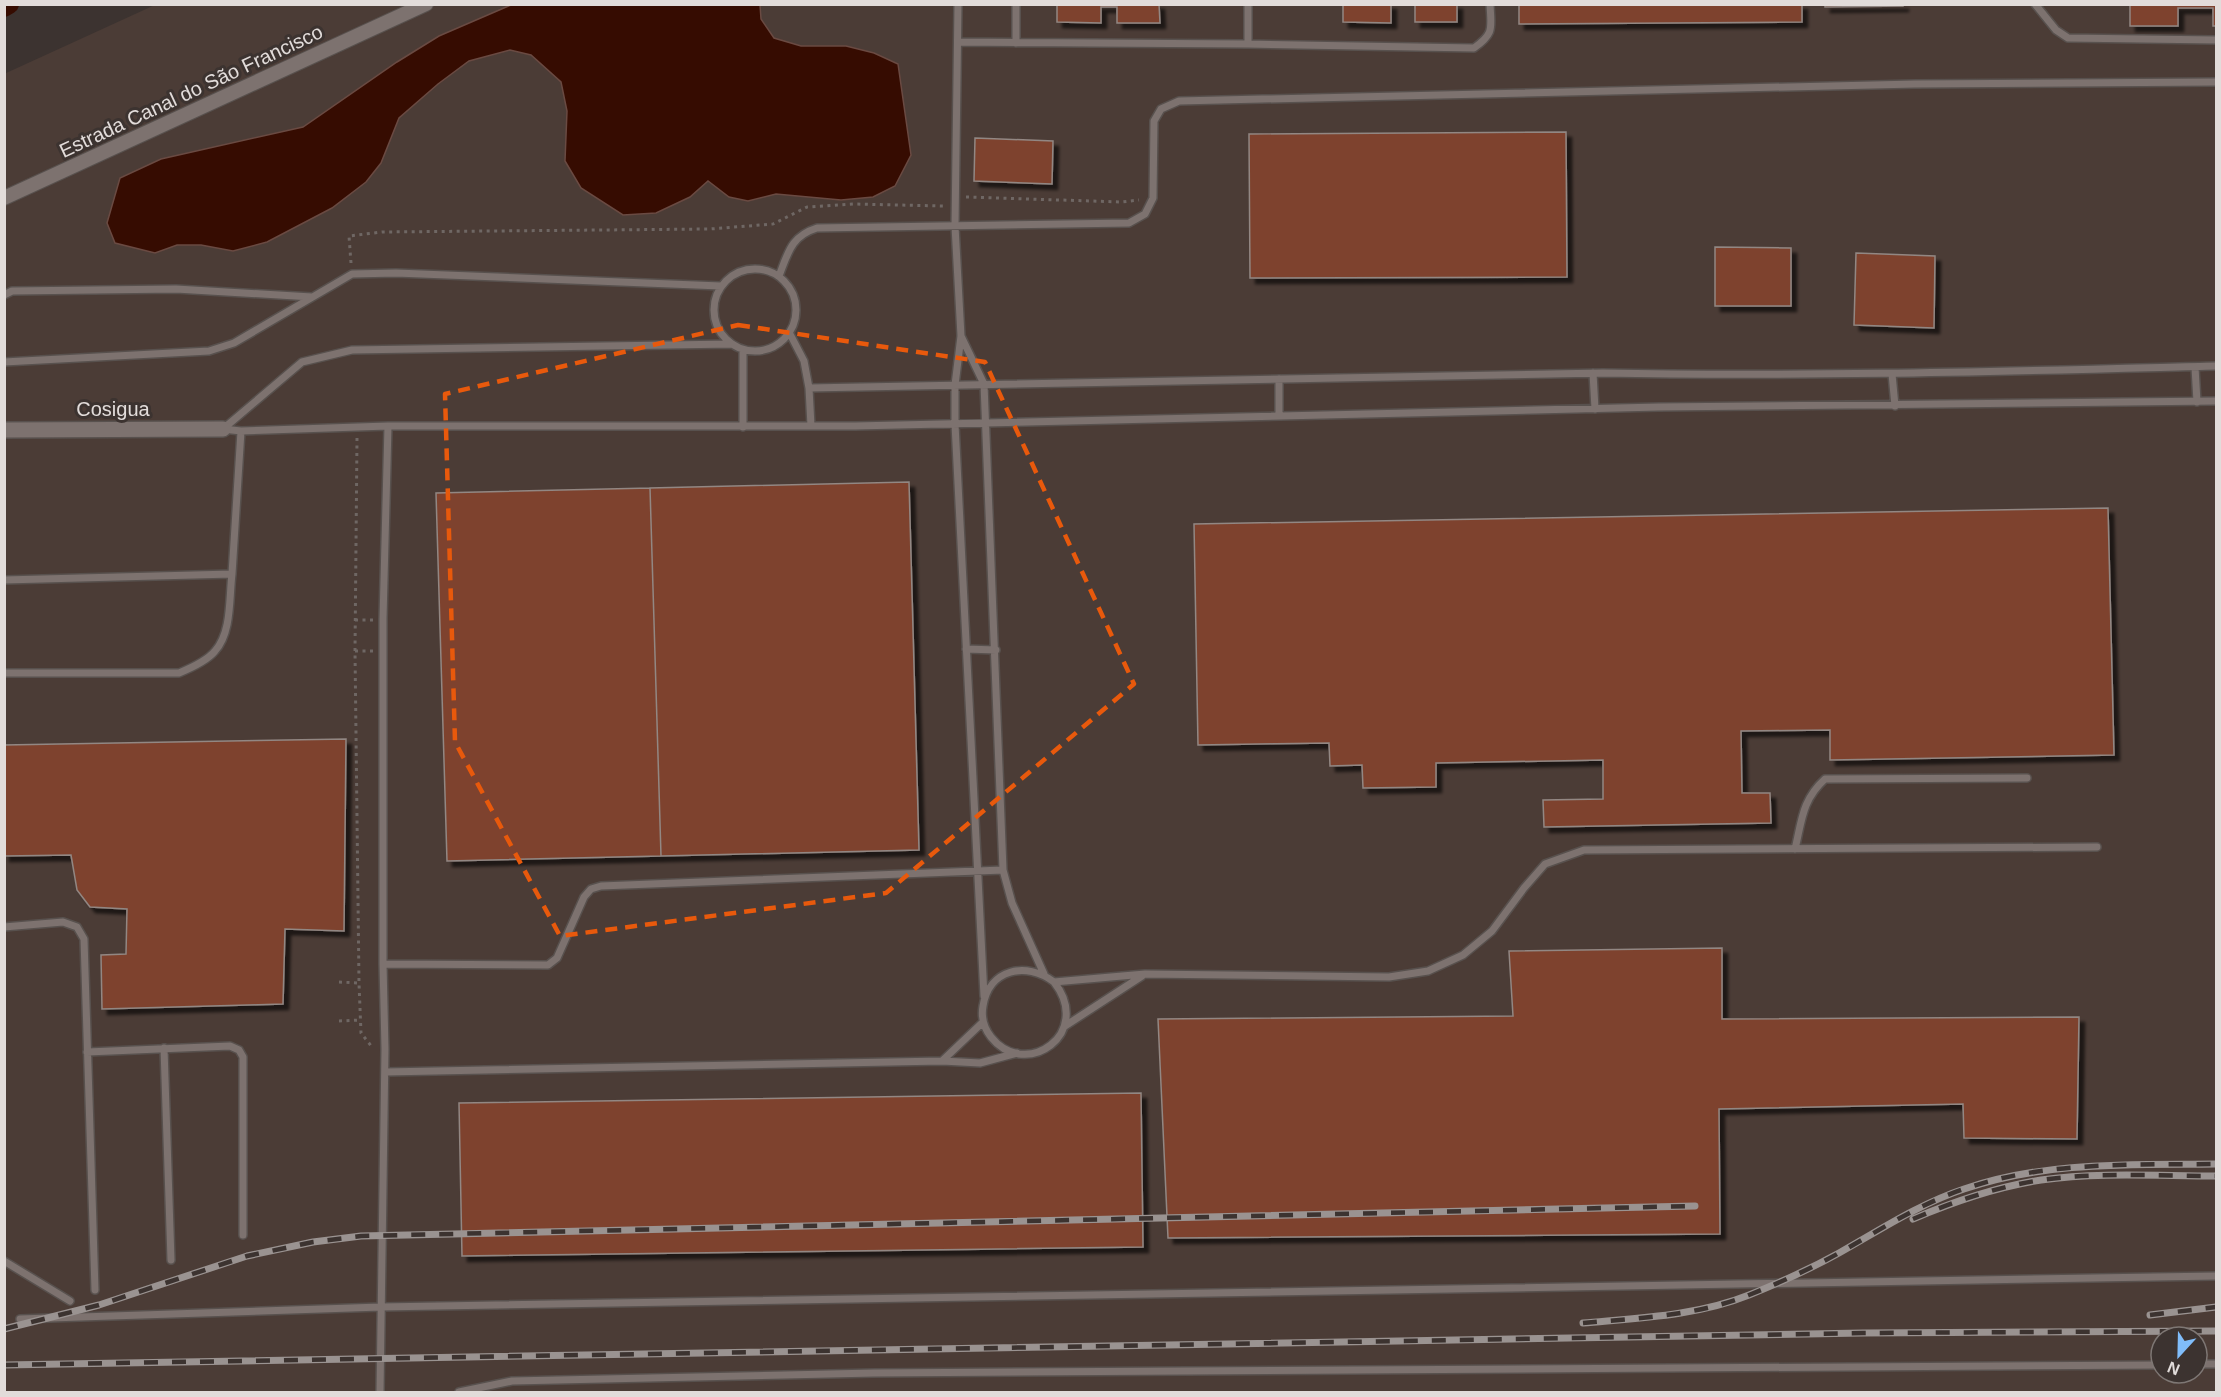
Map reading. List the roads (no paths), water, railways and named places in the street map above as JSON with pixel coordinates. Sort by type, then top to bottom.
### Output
[{"type":"street","name":"Estrada Canal do São Francisco","points":[[4,198],[426,4]]},
{"type":"street","name":"Cosigua","points":[[4,430],[223,429]]},
{"type":"lane","points":[[958,4],[956,226],[961,336],[955,385],[955,424],[984,998],[983,1022],[995,1042],[1005,1049],[1029,1054],[1051,1045],[1065,1026],[1066,1002],[1061,991],[1044,974],[1033,970],[1020,970],[998,979],[984,998]]},
{"type":"lane","points":[[1016,4],[1016,42]]},
{"type":"lane","points":[[1248,4],[1248,44]]},
{"type":"lane","points":[[958,42],[1474,48],[1487,39],[1491,29],[1490,4]]},
{"type":"lane","points":[[2034,4],[2056,30],[2068,38],[2217,40]]},
{"type":"lane","points":[[779,276],[792,244],[808,231],[818,228],[1129,223],[1145,214],[1153,198],[1154,121],[1161,109],[1179,101],[1879,85],[2217,82]]},
{"type":"lane","points":[[754,269],[779,276],[792,291],[797,309],[790,334],[781,344],[769,350],[756,352],[732,345],[719,330],[714,311],[715,298],[721,286],[741,271],[754,269]]},
{"type":"lane","points":[[4,362],[209,351],[234,343],[352,274],[396,273],[721,286]]},
{"type":"lane","points":[[4,295],[12,291],[176,289],[312,297]]},
{"type":"lane","points":[[790,334],[804,361],[809,388],[811,426]]},
{"type":"lane","points":[[961,336],[984,384],[1003,870],[1012,903],[1044,974]]},
{"type":"lane","points":[[223,429],[302,362],[352,350],[732,345]]},
{"type":"lane","points":[[743,350],[743,427]]},
{"type":"lane","points":[[809,388],[1593,373],[1892,374],[2217,366]]},
{"type":"lane","points":[[2195,367],[2197,402]]},
{"type":"lane","points":[[1593,373],[1595,409]]},
{"type":"lane","points":[[1892,374],[1895,406]]},
{"type":"lane","points":[[1279,379],[1279,416]]},
{"type":"lane","points":[[223,429],[241,431],[388,426],[743,427],[1595,409],[2217,401]]},
{"type":"lane","points":[[380,1392],[385,1072],[384,619],[388,426]]},
{"type":"lane","points":[[4,673],[179,673],[195,666],[215,651],[226,631],[241,431]]},
{"type":"lane","points":[[4,580],[232,574]]},
{"type":"lane","points":[[966,650],[996,650]]},
{"type":"lane","points":[[1795,849],[1806,801],[1825,779],[2027,778]]},
{"type":"lane","points":[[1054,982],[1144,975],[1389,977],[1428,971],[1463,955],[1492,931],[1545,864],[1584,850],[2097,847]]},
{"type":"lane","points":[[383,964],[548,965],[557,958],[584,897],[591,889],[601,886],[1003,870]]},
{"type":"lane","points":[[4,927],[63,922],[77,927],[84,939],[95,1290]]},
{"type":"lane","points":[[1065,1026],[1144,975]]},
{"type":"lane","points":[[942,1061],[983,1022]]},
{"type":"lane","points":[[87,1052],[230,1046],[239,1050],[243,1057],[243,1235]]},
{"type":"lane","points":[[164,1048],[171,1260]]},
{"type":"lane","points":[[385,1072],[942,1061],[980,1063],[1017,1053]]},
{"type":"lane","points":[[4,1261],[70,1301]]},
{"type":"lane","points":[[20,1319],[381,1307],[2217,1276]]},
{"type":"lane","points":[[459,1392],[512,1381],[874,1373],[2149,1365]]},
{"type":"waterway","points":[[4,7],[9,4]]},
{"type":"railway","points":[[1583,1323],[1688,1312],[1729,1302],[1772,1286],[1817,1265],[1931,1202],[1995,1180],[2026,1173],[2089,1166],[2216,1164]]},
{"type":"railway","points":[[1913,1219],[1976,1195],[2041,1180],[2107,1175],[2216,1176]]},
{"type":"railway","points":[[4,1329],[99,1305],[247,1256],[313,1242],[361,1236],[1695,1206]]},
{"type":"railway","points":[[2150,1315],[2216,1307]]},
{"type":"railway","points":[[4,1365],[1863,1333],[2216,1331]]}]
